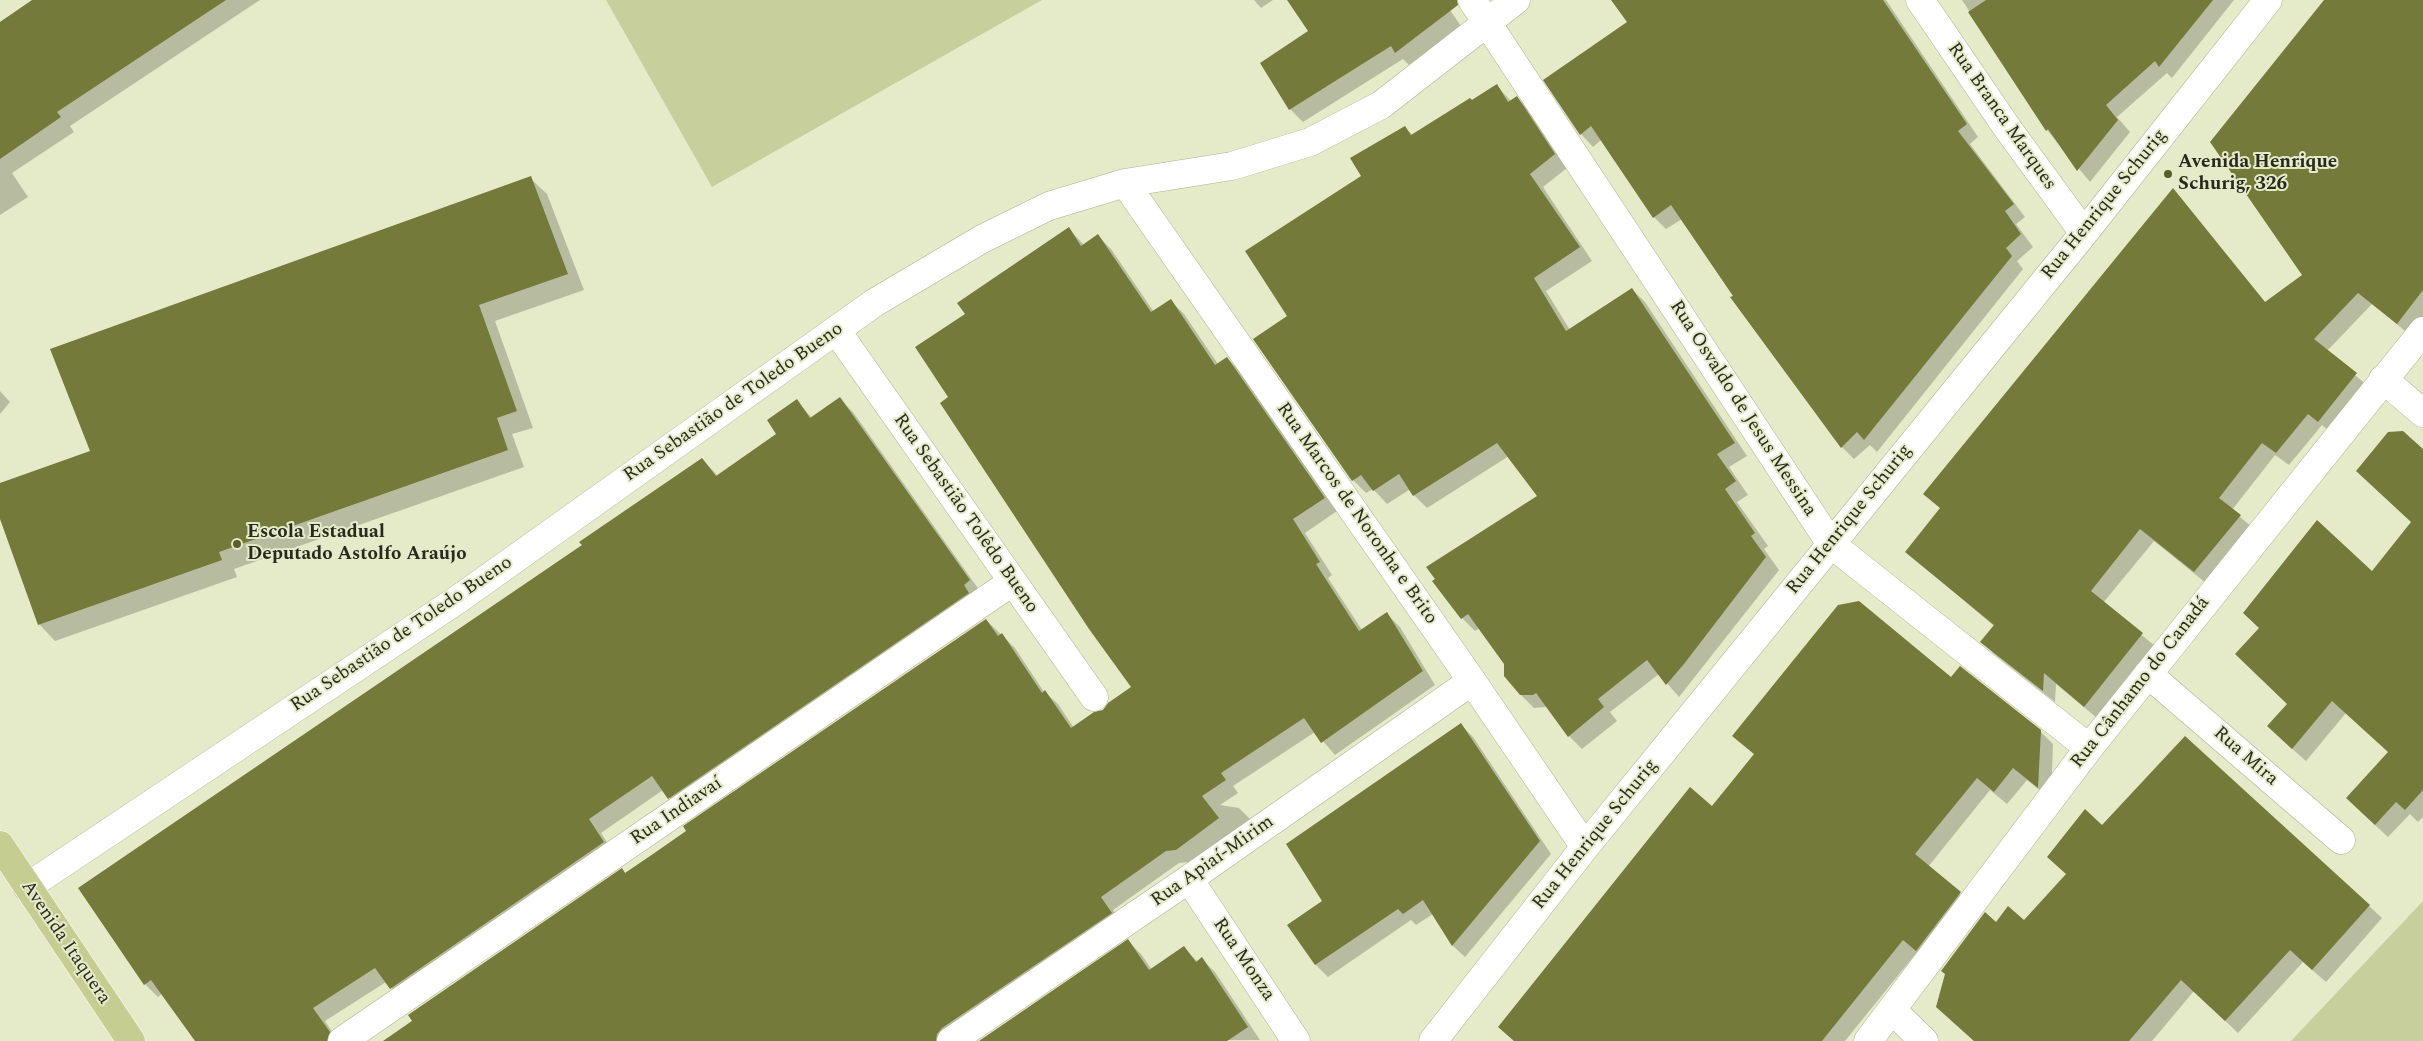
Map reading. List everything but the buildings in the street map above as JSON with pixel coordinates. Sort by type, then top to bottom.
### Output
[{"type":"main road","name":"Avenida Itaquera","points":[[0,845],[131,1041]]},
{"type":"street","name":"Rua Osvaldo de Jesus Messina","points":[[1472,0],[1489,23],[1831,544],[2089,748]]},
{"type":"street","name":"Rua Sebastião de Toledo Bueno","points":[[27,887],[460,598],[874,303],[982,239],[1049,206],[1125,183],[1232,166],[1310,142],[1382,105],[1516,0]]},
{"type":"street","name":"Rua Branca Marques","points":[[1920,0],[2008,129],[2084,233]]},
{"type":"street","name":"Rua Henrique Schurig","points":[[1433,1041],[1585,847],[2084,233],[2268,0]]},
{"type":"street","name":"Rua Marcos de Noronha e Brito","points":[[1125,183],[1472,681],[1585,847]]},
{"type":"street","name":"Rua Sebastião Tolêdo Bueno","points":[[836,330],[1094,698]]},
{"type":"street","name":"Rua Cânhamo do Canadá","points":[[1868,1041],[1893,1011],[2089,748],[2423,331]]},
{"type":"street","points":[[2383,380],[2423,414]]},
{"type":"street","name":"Rua Indiavaí","points":[[342,1041],[1012,582]]},
{"type":"street","name":"Rua Mira","points":[[2148,674],[2341,840]]},
{"type":"street","name":"Rua Apiaí-Mirim","points":[[951,1041],[1189,879],[1472,681]]},
{"type":"street","name":"Rua Monza","points":[[1189,879],[1296,1041]]},
{"type":"street","points":[[1893,1011],[1924,1041]]},
{"type":"green space","points":[[606,0],[1042,0],[712,187]]},
{"type":"green space","points":[[2423,901],[2423,1041],[2291,1041]]},
{"type":"place","name":"Avenida Henrique Schurig, 326","points":[[2168,174]]},
{"type":"place","name":"Escola Estadual Deputado Astolfo Araújo","points":[[237,544]]}]
